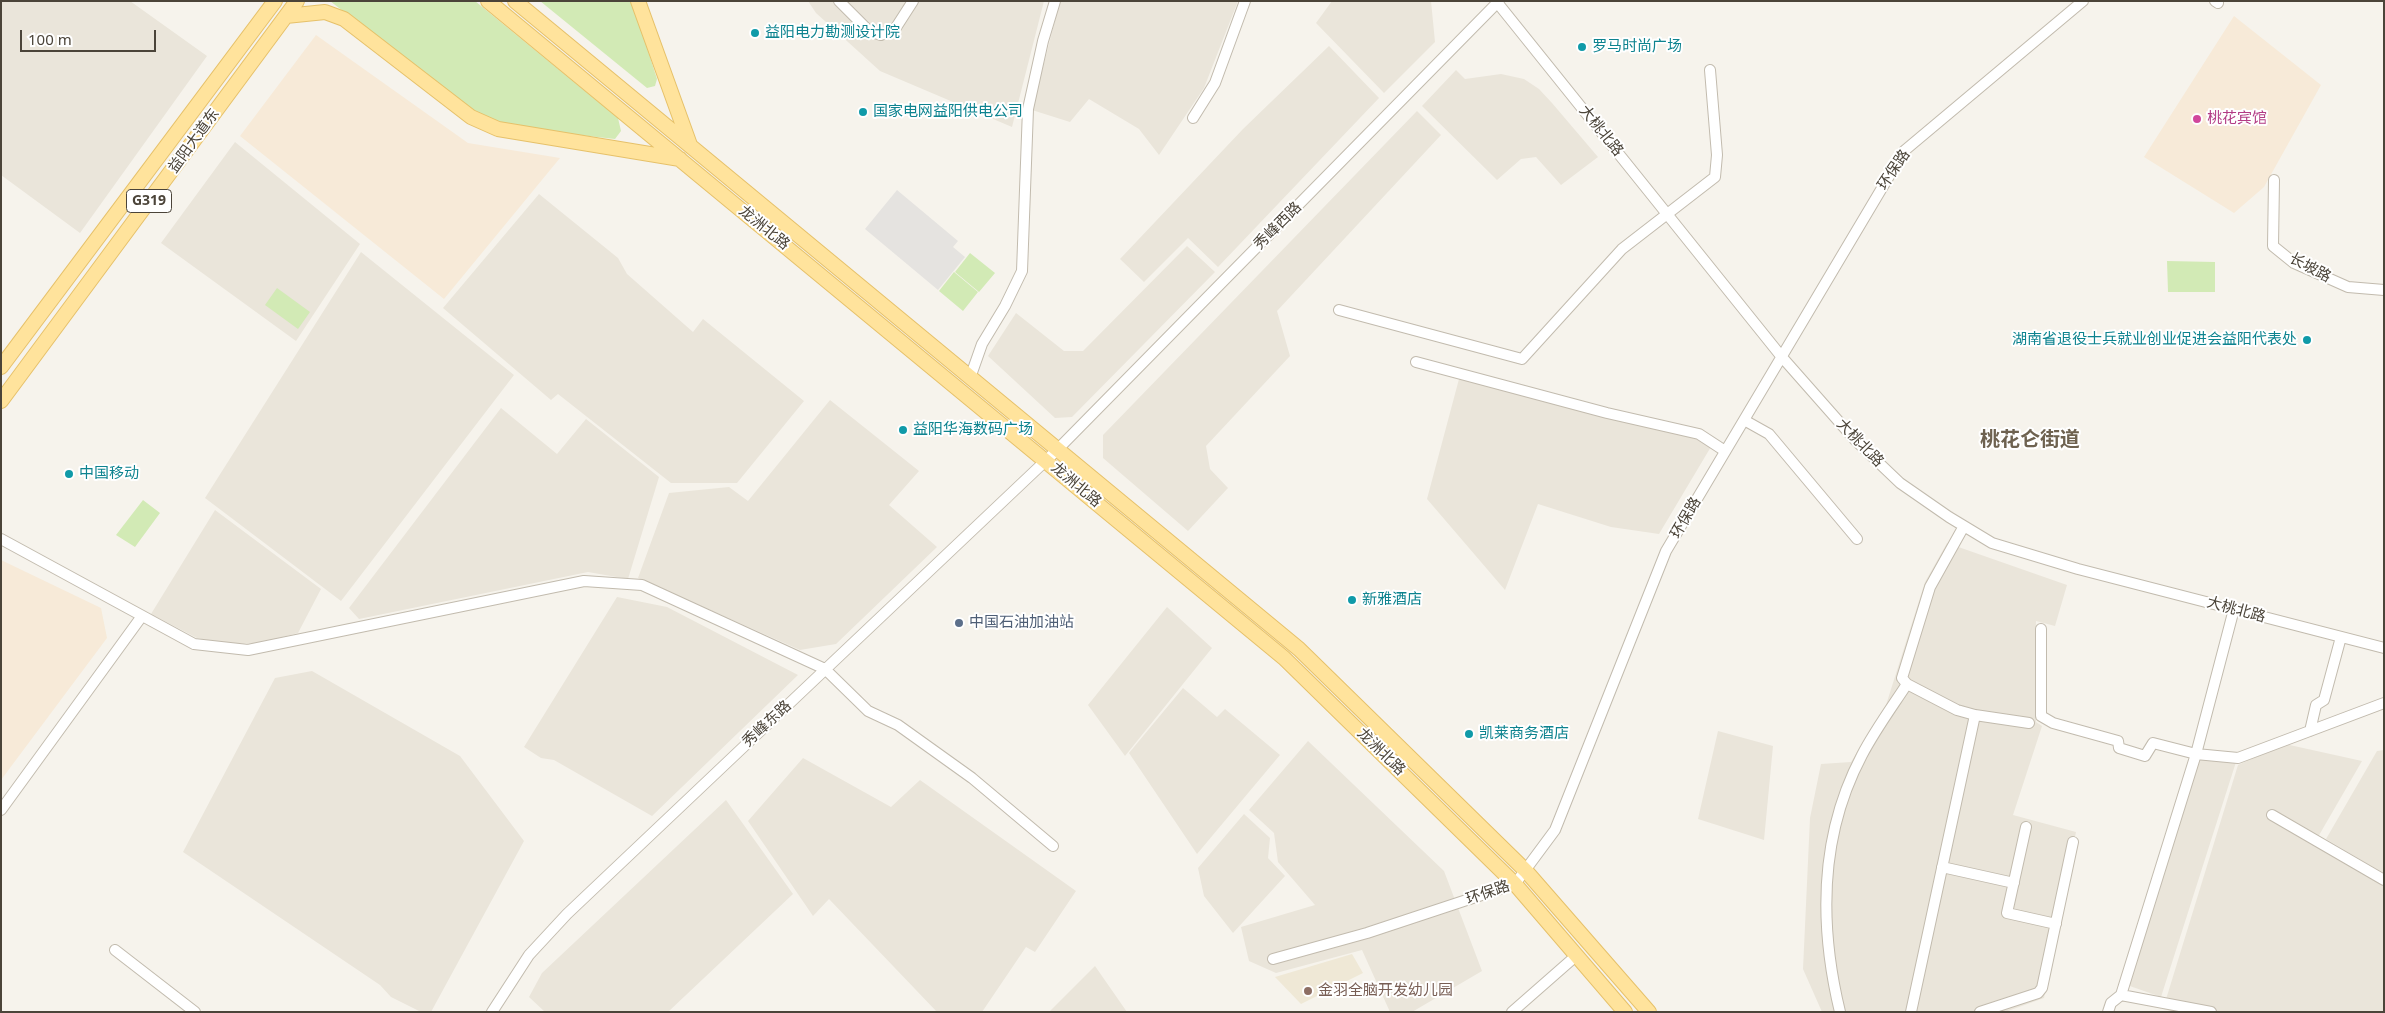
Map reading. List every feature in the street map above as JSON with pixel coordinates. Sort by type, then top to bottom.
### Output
[{"type":"main road","name":"G319","points":[[1,367],[274,1]]},
{"type":"main road","name":"益阳大道东","points":[[1,401],[297,1]]},
{"type":"main road","name":"龙洲北路","points":[[488,1],[1284,658],[1515,884],[1625,1012]]},
{"type":"main road","name":"龙洲北路","points":[[515,1],[1299,649],[1526,871],[1649,1012]]},
{"type":"main road","points":[[638,1],[690,146]]},
{"type":"main road","points":[[286,16],[325,12],[344,20],[471,118],[498,129],[680,159]]},
{"type":"street","points":[[839,1],[869,31],[881,35],[895,29],[912,1]]},
{"type":"street","points":[[970,378],[982,344],[1005,306],[1022,271],[1028,109],[1043,41],[1055,1]]},
{"type":"street","points":[[1193,118],[1215,83],[1246,1]]},
{"type":"street","name":"环保路","points":[[1273,958],[1367,933],[1515,884],[1555,830],[1666,551],[1904,151],[2083,1]]},
{"type":"street","name":"大桃北路","points":[[1497,2],[1781,356],[1868,453],[1900,483],[1992,543],[2078,569],[2384,648]]},
{"type":"street","name":"秀峰西路","points":[[1057,450],[1497,2]]},
{"type":"street","points":[[1339,310],[1522,358],[1622,249],[1715,177],[1717,155],[1710,70]]},
{"type":"street","name":"长坡路","points":[[2274,180],[2273,246],[2294,263],[2348,287],[2384,290]]},
{"type":"street","points":[[1416,362],[1606,413],[1699,434],[1725,451]]},
{"type":"street","points":[[1744,420],[1768,434],[1857,539]]},
{"type":"street","name":"秀峰东路","points":[[492,1012],[529,955],[567,914],[1057,450]]},
{"type":"street","points":[[1964,526],[1930,587],[1902,678],[1906,684],[1957,710],[1975,715],[2030,723]]},
{"type":"street","points":[[1,539],[194,644],[248,650],[584,581],[642,585],[825,669],[868,712],[898,725],[972,778],[1053,846]]},
{"type":"street","points":[[2108,1012],[2111,1003],[2121,995],[2196,754],[2234,609]]},
{"type":"street","points":[[1,810],[142,616]]},
{"type":"street","points":[[2041,629],[2041,716],[2053,723],[2118,741],[2119,748],[2145,756],[2153,743],[2196,754],[2238,758],[2384,703]]},
{"type":"street","points":[[2310,731],[2316,705],[2324,700],[2341,637]]},
{"type":"street","points":[[1840,1012],[1832,975],[1825,889],[1833,831],[1846,790],[1862,755],[1906,684]]},
{"type":"street","points":[[1911,1012],[1975,715]]},
{"type":"street","points":[[2272,815],[2384,880]]},
{"type":"street","points":[[2026,827],[2007,913],[2056,924]]},
{"type":"street","points":[[1980,1012],[2038,993],[2042,988],[2073,842]]},
{"type":"street","points":[[1942,867],[2014,883]]},
{"type":"street","points":[[115,950],[195,1012]]},
{"type":"street","points":[[1512,1012],[1577,955]]},
{"type":"street","points":[[2121,995],[2211,1012]]},
{"type":"shaded area","points":[[1,1],[130,1],[207,56],[80,233],[1,175]]},
{"type":"shaded area","points":[[808,1],[1044,1],[1012,127],[880,71],[816,13]]},
{"type":"shaded area","points":[[1060,1],[1238,1],[1204,88],[1159,155],[1139,129],[1089,99],[1070,122],[1032,110]]},
{"type":"shaded area","points":[[1332,1],[1431,1],[1435,42],[1384,93],[1316,23]]},
{"type":"shaded area","name":"桃花宾馆","points":[[2234,16],[2321,85],[2264,187],[2234,213],[2144,157]]},
{"type":"shaded area","points":[[316,35],[468,143],[560,158],[444,299],[240,136]]},
{"type":"shaded area","points":[[1329,46],[1379,98],[1218,267],[1188,238],[1144,282],[1120,259],[1243,129]]},
{"type":"shaded area","points":[[1456,70],[1465,79],[1501,74],[1524,79],[1539,89],[1598,157],[1561,185],[1536,157],[1521,159],[1497,180],[1422,106]]},
{"type":"shaded area","points":[[1417,111],[1441,135],[1277,311],[1290,356],[1206,446],[1210,469],[1228,488],[1188,531],[1103,458],[1103,435]]},
{"type":"shaded area","points":[[235,142],[360,244],[296,341],[161,243]]},
{"type":"shaded area","points":[[897,190],[958,241],[953,247],[965,257],[938,290],[865,229]]},
{"type":"shaded area","points":[[539,194],[618,258],[627,274],[693,332],[703,319],[804,401],[737,483],[671,483],[558,394],[551,400],[443,308]]},
{"type":"shaded area","points":[[1187,246],[1215,272],[1072,417],[1055,418],[988,356],[1016,313],[1064,351],[1083,351]]},
{"type":"shaded area","points":[[361,252],[514,375],[341,601],[205,498]]},
{"type":"shaded area","points":[[1459,379],[1715,440],[1659,534],[1611,527],[1538,504],[1505,590],[1427,499]]},
{"type":"shaded area","points":[[830,400],[919,471],[889,505],[937,547],[836,644],[800,650],[638,578],[669,493],[729,487],[748,501]]},
{"type":"shaded area","points":[[501,408],[557,454],[586,419],[659,477],[628,579],[588,572],[359,619],[349,608]]},
{"type":"shaded area","points":[[215,510],[321,589],[298,633],[259,643],[228,644],[197,638],[151,614]]},
{"type":"shaded area","points":[[1947,543],[2067,585],[2055,626],[2036,621],[2036,722],[2042,726],[2013,815],[2076,832],[2044,998],[2005,1012],[1822,1012],[1803,969],[1810,818],[1821,764],[1851,762],[1886,705],[1925,582]]},
{"type":"shaded area","points":[[1,560],[101,608],[107,638],[1,780]]},
{"type":"shaded area","points":[[617,597],[667,607],[798,675],[652,816],[554,760],[541,758],[524,747]]},
{"type":"shaded area","points":[[1167,607],[1212,648],[1125,756],[1088,705]]},
{"type":"shaded area","points":[[312,671],[460,756],[524,841],[431,1012],[421,1012],[391,997],[380,985],[183,852],[275,678]]},
{"type":"shaded area","points":[[1183,688],[1217,717],[1225,709],[1280,755],[1197,854],[1129,753]]},
{"type":"shaded area","points":[[1718,731],[1773,746],[1764,840],[1698,819]]},
{"type":"shaded area","points":[[1308,741],[1444,871],[1482,971],[1412,1012],[1390,1012],[1362,950],[1276,973],[1249,961],[1241,927],[1315,905],[1278,862],[1274,833],[1249,810]]},
{"type":"shaded area","points":[[2285,744],[2362,761],[2318,837],[2384,879],[2384,1012],[2175,1012],[2163,1009],[2238,765]]},
{"type":"shaded area","points":[[2384,750],[2384,874],[2326,839],[2377,751]]},
{"type":"shaded area","points":[[2201,752],[2236,762],[2161,997],[2127,985]]},
{"type":"shaded area","points":[[803,758],[891,807],[920,780],[1076,891],[1035,952],[1026,947],[982,1012],[937,1012],[829,899],[813,916],[748,821]]},
{"type":"shaded area","points":[[726,800],[793,894],[668,1012],[545,1012],[529,997],[542,973]]},
{"type":"shaded area","points":[[1244,814],[1270,838],[1268,858],[1285,876],[1233,933],[1204,896],[1198,868]]},
{"type":"shaded area","name":"金羽全脑开发幼儿园","points":[[1352,954],[1363,973],[1301,1004],[1275,977]]},
{"type":"shaded area","points":[[1095,966],[1127,1012],[1049,1012]]},
{"type":"green space","points":[[330,1],[475,1],[618,118],[621,131],[615,139],[498,126],[477,115]]},
{"type":"green space","points":[[540,1],[632,1],[657,79],[655,86],[647,88]]},
{"type":"green space","points":[[970,253],[995,273],[979,292],[955,272]]},
{"type":"green space","points":[[2167,261],[2215,262],[2215,292],[2168,292]]},
{"type":"green space","points":[[954,272],[978,292],[963,311],[939,291]]},
{"type":"green space","points":[[277,288],[310,312],[298,329],[265,305]]},
{"type":"green space","points":[[143,500],[160,513],[135,547],[116,535]]},
{"type":"place","name":"益阳电力勘测设计院","points":[[755,33]]},
{"type":"place","name":"罗马时尚广场","points":[[1582,47]]},
{"type":"place","name":"国家电网益阳供电公司","points":[[863,112]]},
{"type":"place","name":"桃花宾馆","points":[[2197,119]]},
{"type":"place","name":"湖南省退役士兵就业创业促进会益阳代表处","points":[[2307,340]]},
{"type":"place","name":"益阳华海数码广场","points":[[903,430]]},
{"type":"place","name":"中国移动","points":[[69,474]]},
{"type":"place","name":"新雅酒店","points":[[1352,600]]},
{"type":"place","name":"中国石油加油站","points":[[959,623]]},
{"type":"place","name":"凯莱商务酒店","points":[[1469,734]]},
{"type":"place","name":"金羽全脑开发幼儿园","points":[[1308,991]]},
{"type":"district","name":"桃花仑街道","points":[[2030,440]]}]
